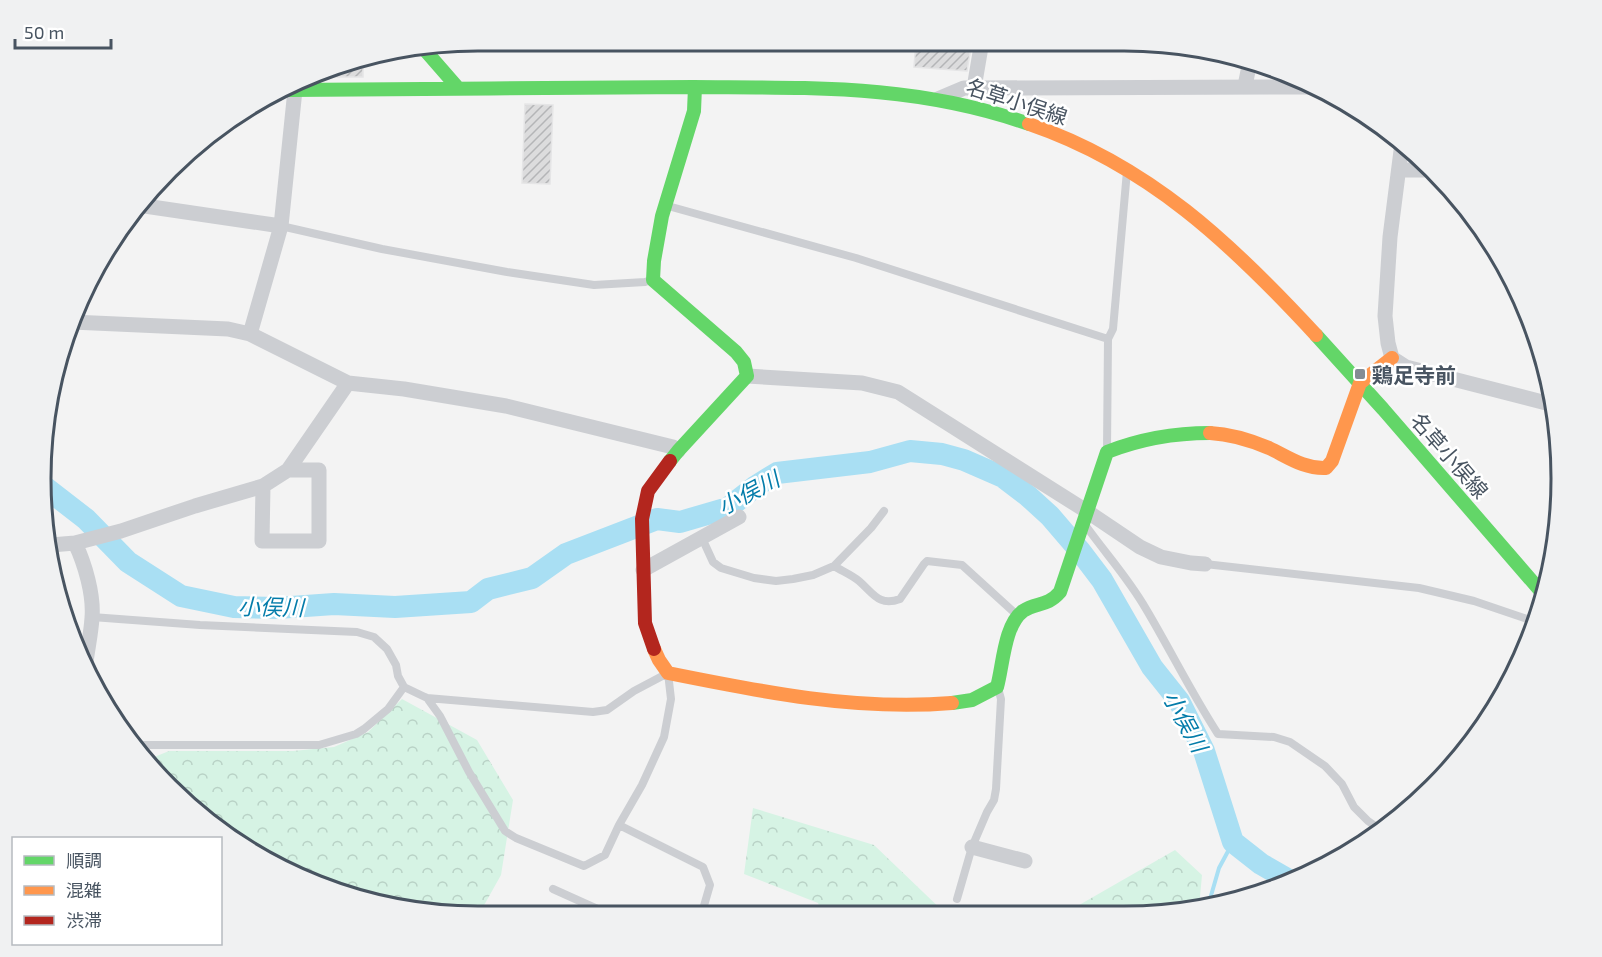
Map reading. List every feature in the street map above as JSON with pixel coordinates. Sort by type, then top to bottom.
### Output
[{"type":"street","points":[[974,88],[980,51]]},
{"type":"street","points":[[428,54],[458,88]]},
{"type":"street","points":[[1245,86],[1248,70]]},
{"type":"street","points":[[695,87],[694,111],[662,216],[653,280],[736,352],[744,362],[747,376],[678,451],[648,491],[644,505],[642,553],[645,623],[659,660],[668,673],[801,697],[897,705],[970,700],[997,687],[1009,633],[1017,615],[1034,605],[1054,599],[1060,592],[1107,452],[1133,442],[1151,439],[1194,434],[1224,435],[1267,447],[1309,468],[1326,468],[1332,461],[1360,383],[1392,358]]},
{"type":"street","points":[[938,99],[964,88],[1293,87]]},
{"type":"street","name":"名草小俣線","points":[[301,90],[831,88],[938,99],[986,110],[1050,131],[1127,170],[1190,212],[1228,244],[1269,284],[1360,383],[1537,587]]},
{"type":"street","points":[[250,334],[281,226],[292,94]]},
{"type":"street","points":[[1401,153],[1390,237],[1385,316],[1392,358],[1406,367],[1544,402]]},
{"type":"street","points":[[1399,170],[1419,170]]},
{"type":"street","points":[[149,207],[281,226]]},
{"type":"street","points":[[81,322],[228,329],[250,334],[348,383],[404,389],[506,406],[673,447],[678,451]]},
{"type":"street","points":[[747,376],[862,383],[898,392],[1084,520],[1161,557],[1205,564]]},
{"type":"street","points":[[57,545],[77,543],[121,531],[262,486],[288,470],[348,383]]},
{"type":"street","points":[[262,486],[262,541],[320,541],[319,470],[288,470]]},
{"type":"street","points":[[643,570],[739,517]]},
{"type":"street","points":[[77,543],[91,600],[92,617],[88,652]]},
{"type":"street","points":[[972,848],[1025,861]]},
{"type":"lane","points":[[1107,452],[1108,339],[1113,329],[1127,170]]},
{"type":"lane","points":[[666,206],[856,258],[1108,339]]},
{"type":"lane","points":[[281,226],[382,249],[559,280],[594,285],[653,280]]},
{"type":"lane","points":[[702,538],[713,562],[721,567],[754,578],[776,581],[794,579],[813,575],[834,566],[884,512]]},
{"type":"lane","points":[[1084,520],[1146,608],[1218,734],[1274,737],[1290,742],[1325,766],[1342,784],[1354,807],[1374,825]]},
{"type":"lane","points":[[834,566],[857,580],[877,599],[894,602],[900,599],[927,561],[962,565],[1017,615]]},
{"type":"lane","points":[[1205,564],[1419,588],[1474,601],[1527,619]]},
{"type":"lane","points":[[92,617],[200,625],[357,632],[374,637],[387,649],[404,687],[427,698],[593,712],[607,710],[634,691],[668,673],[671,699],[664,737],[642,785],[605,855],[584,866],[516,838],[505,831],[469,772],[440,716],[427,698]]},
{"type":"lane","points":[[144,745],[319,745],[356,734],[364,729],[388,709],[404,687]]},
{"type":"lane","points":[[957,899],[972,848],[994,800],[1001,699],[997,687]]},
{"type":"lane","points":[[619,825],[703,867],[710,885],[703,906]]},
{"type":"lane","points":[[553,889],[591,906]]},
{"type":"green space","points":[[402,699],[477,740],[513,800],[501,875],[484,906],[451,905],[395,898],[341,883],[289,862],[218,818],[176,781],[154,757],[169,751],[293,751],[334,747],[368,732]]},
{"type":"green space","points":[[753,808],[874,845],[938,906],[819,906],[818,903],[744,874]]},
{"type":"green space","points":[[1175,850],[1202,875],[1200,899],[1151,905],[1077,906]]},
{"type":"building","points":[[915,51],[970,51],[967,71],[914,67]]},
{"type":"building","points":[[363,67],[363,77],[333,77]]},
{"type":"building","points":[[525,104],[553,105],[550,184],[522,183]]},
{"type":"waterway","name":"小俣川","points":[[52,492],[86,519],[128,562],[181,596],[234,607],[277,608],[334,604],[395,607],[471,602],[488,589],[532,578],[566,554],[657,519],[680,522],[728,508],[777,473],[870,462],[910,451],[942,454],[964,460],[1003,477],[1028,496],[1050,516],[1080,551],[1102,580],[1152,667],[1179,701],[1204,751],[1233,842],[1261,864],[1281,875]]},
{"type":"waterway","points":[[1211,897],[1219,868],[1233,842]]},
{"type":"traffic: fast","points":[[429,54],[458,88]]},
{"type":"traffic: fast","points":[[301,90],[642,87],[821,89],[904,95],[945,101],[1029,124]]},
{"type":"traffic: fast","points":[[670,461],[747,376],[744,362],[736,352],[653,280],[662,216],[694,111],[695,87]]},
{"type":"traffic: fast","points":[[1316,335],[1537,587]]},
{"type":"traffic: fast","points":[[952,703],[972,700],[997,687],[1005,646],[1017,617],[1032,606],[1051,600],[1060,592],[1107,452],[1157,438],[1210,433]]},
{"type":"traffic: slow","points":[[1029,124],[1113,161],[1186,211],[1253,269],[1316,335]]},
{"type":"traffic: slow","points":[[1210,433],[1247,440],[1310,467],[1326,468],[1332,461],[1360,383],[1392,358]]},
{"type":"traffic: slow","points":[[654,649],[668,673],[739,687],[845,702],[916,705],[952,703]]},
{"type":"traffic: jam","points":[[654,649],[645,623],[642,519],[648,491],[670,461]]},
{"type":"place","name":"鶏足寺前","points":[[1360,374]]}]
